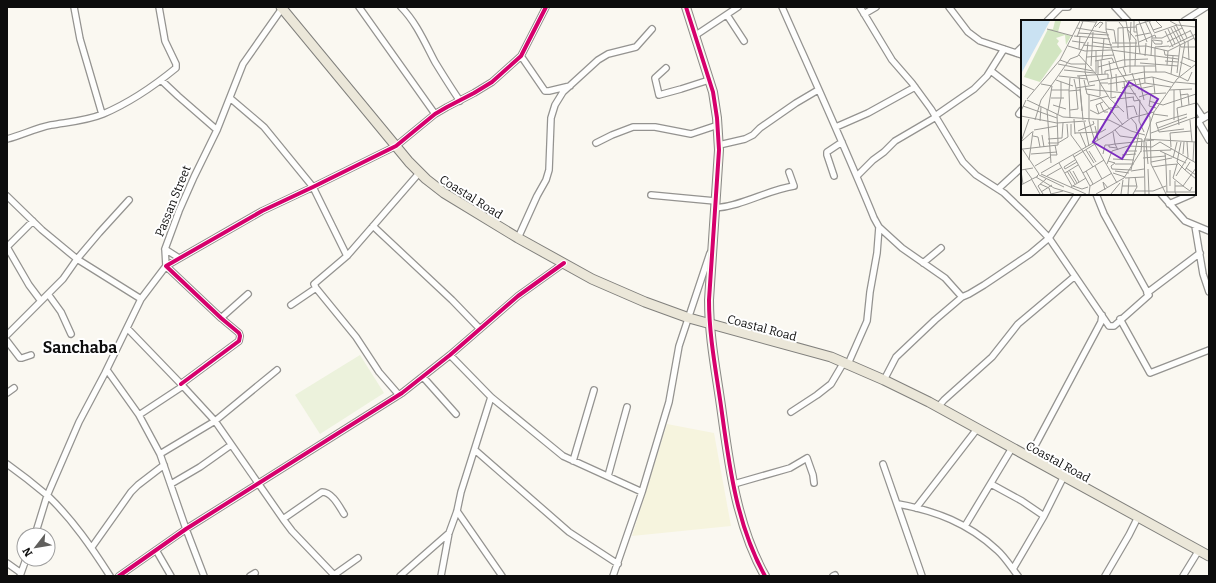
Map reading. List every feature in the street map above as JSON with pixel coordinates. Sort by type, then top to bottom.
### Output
[{"type":"main road","name":"Coastal Road","points":[[282,8],[409,162],[426,179],[444,192],[518,238],[592,279],[622,293],[689,318],[831,357],[884,380],[938,407],[1209,556]]},
{"type":"street","points":[[74,7],[80,39],[102,114]]},
{"type":"street","points":[[7,139],[51,126],[102,114],[132,99],[176,68],[176,64],[165,41],[159,7]]},
{"type":"street","points":[[359,7],[435,114]]},
{"type":"street","points":[[401,7],[421,36],[460,101]]},
{"type":"street","points":[[37,527],[47,496],[79,422],[107,370],[141,299],[166,266],[262,211],[396,146],[435,114],[492,82],[521,56],[546,7]]},
{"type":"street","points":[[686,7],[713,92],[718,126],[719,146],[714,243],[709,300],[709,324],[725,440],[746,533],[765,576]]},
{"type":"street","points":[[782,7],[818,90],[836,127],[874,218],[879,226],[902,248],[945,278],[962,297]]},
{"type":"street","points":[[860,7],[892,60],[915,87],[936,117],[963,162],[976,176],[1004,192],[1049,238],[1109,326],[1114,326],[1148,295],[1147,293],[1200,253]]},
{"type":"street","points":[[864,14],[876,7]]},
{"type":"street","points":[[949,7],[968,32],[980,41],[1019,54]]},
{"type":"street","points":[[1048,20],[1059,7],[1068,7]]},
{"type":"street","points":[[1115,7],[1127,20]]},
{"type":"street","points":[[1186,20],[1206,7]]},
{"type":"street","name":"Passan Street","points":[[166,266],[166,249],[179,211],[217,130],[243,64],[282,8]]},
{"type":"street","points":[[696,35],[727,15],[735,8]]},
{"type":"street","points":[[727,15],[744,41]]},
{"type":"street","points":[[518,238],[546,180],[549,170],[551,118],[555,105],[563,92],[598,60],[608,54],[636,47],[652,29]]},
{"type":"street","points":[[857,176],[895,141],[936,117],[974,89],[991,71],[1004,49]]},
{"type":"street","points":[[521,56],[545,91],[570,85]]},
{"type":"street","points":[[666,68],[655,78],[659,94],[709,80]]},
{"type":"street","points":[[991,71],[1021,94]]},
{"type":"street","points":[[161,80],[217,130]]},
{"type":"street","points":[[836,127],[868,113],[915,87]]},
{"type":"street","points":[[719,146],[745,139],[753,135],[760,128],[818,90]]},
{"type":"street","points":[[230,98],[264,127],[313,187],[347,256]]},
{"type":"street","points":[[1196,110],[1199,121],[1209,140]]},
{"type":"street","points":[[1199,121],[1209,115]]},
{"type":"street","points":[[596,143],[633,127],[655,127],[691,134],[718,126]]},
{"type":"street","points":[[834,176],[826,155],[827,152],[842,142]]},
{"type":"street","points":[[998,189],[1021,168]]},
{"type":"street","points":[[399,395],[379,372],[356,337],[314,285],[347,256],[420,172]]},
{"type":"street","points":[[651,195],[727,207],[794,186],[789,172]]},
{"type":"street","points":[[884,380],[896,357],[935,320],[962,297],[984,286],[1023,259],[1049,238],[1077,195]]},
{"type":"street","points":[[1096,195],[1104,214],[1147,293]]},
{"type":"street","points":[[1162,195],[1185,221],[1209,231]]},
{"type":"street","points":[[1169,204],[1190,195]]},
{"type":"street","points":[[7,196],[77,259],[141,299]]},
{"type":"street","points":[[7,335],[64,279],[77,259],[129,200]]},
{"type":"street","points":[[33,221],[7,247],[29,285],[41,301]]},
{"type":"street","points":[[373,226],[452,300],[480,329]]},
{"type":"street","points":[[791,412],[832,384],[846,363],[867,321],[877,252],[879,226]]},
{"type":"street","points":[[1195,226],[1203,274],[1209,292]]},
{"type":"street","points":[[613,576],[642,492],[668,402],[679,346],[714,243]]},
{"type":"street","points":[[923,263],[941,248]]},
{"type":"street","points":[[166,249],[179,258]]},
{"type":"street","points":[[118,576],[186,529],[257,483],[399,395],[450,355],[518,296],[564,263]]},
{"type":"street","points":[[139,415],[182,385],[239,341],[240,336],[239,333],[166,266]]},
{"type":"street","points":[[938,407],[992,357],[1018,324],[1075,276]]},
{"type":"street","points":[[291,305],[316,288]]},
{"type":"street","points":[[48,294],[61,312],[71,334]]},
{"type":"street","points":[[221,318],[248,294]]},
{"type":"street","points":[[1028,457],[1101,322],[1102,315]]},
{"type":"street","points":[[1120,319],[1150,373],[1209,350]]},
{"type":"street","points":[[127,328],[215,421],[292,531],[335,576],[358,558]]},
{"type":"street","points":[[7,341],[20,358],[31,355]]},
{"type":"street","points":[[450,355],[491,397],[563,456],[642,492]]},
{"type":"street","points":[[107,370],[139,415],[160,454],[204,576]]},
{"type":"street","points":[[160,454],[215,421],[277,370]]},
{"type":"street","points":[[423,376],[456,414]]},
{"type":"street","points":[[7,393],[14,388]]},
{"type":"street","points":[[573,461],[594,390]]},
{"type":"street","points":[[441,576],[449,533],[491,397]]},
{"type":"street","points":[[608,476],[627,407]]},
{"type":"street","points":[[916,508],[977,429]]},
{"type":"street","points":[[171,484],[200,467],[232,445]]},
{"type":"street","points":[[965,526],[1012,448]]},
{"type":"street","points":[[475,450],[569,532],[618,564]]},
{"type":"street","points":[[734,484],[790,468],[807,458],[813,474],[814,483]]},
{"type":"street","points":[[7,464],[47,496],[71,521],[92,547],[110,576]]},
{"type":"street","points":[[883,464],[922,576]]},
{"type":"street","points":[[92,547],[131,492],[164,465]]},
{"type":"street","points":[[1013,569],[1044,516],[1064,476]]},
{"type":"street","points":[[991,484],[1022,501],[1044,516]]},
{"type":"street","points":[[283,519],[322,492],[326,492],[330,495],[344,514]]},
{"type":"street","points":[[898,504],[936,514],[965,526],[987,541],[998,551],[1018,576]]},
{"type":"street","points":[[457,511],[502,576]]},
{"type":"street","points":[[1105,576],[1138,517]]},
{"type":"street","points":[[400,576],[449,533]]},
{"type":"street","points":[[156,550],[171,576]]},
{"type":"street","points":[[1183,576],[1199,550]]},
{"type":"street","points":[[7,564],[20,574]]},
{"type":"shaded area","points":[[667,424],[714,433],[731,526],[632,536]]},
{"type":"green space","points":[[360,355],[384,393],[320,434],[295,395]]},
{"type":"cycle path","points":[[181,384],[239,341],[240,336],[239,333],[166,266],[262,211],[396,146],[435,114],[492,82],[521,56],[546,7]]},
{"type":"cycle path","points":[[686,7],[713,92],[717,118],[719,150],[709,300],[713,353],[727,450],[740,515],[755,556],[765,576]]},
{"type":"cycle path","points":[[119,576],[186,529],[402,393],[450,355],[518,296],[564,263]]},
{"type":"district","name":"Sanchaba","points":[[80,347]]}]
